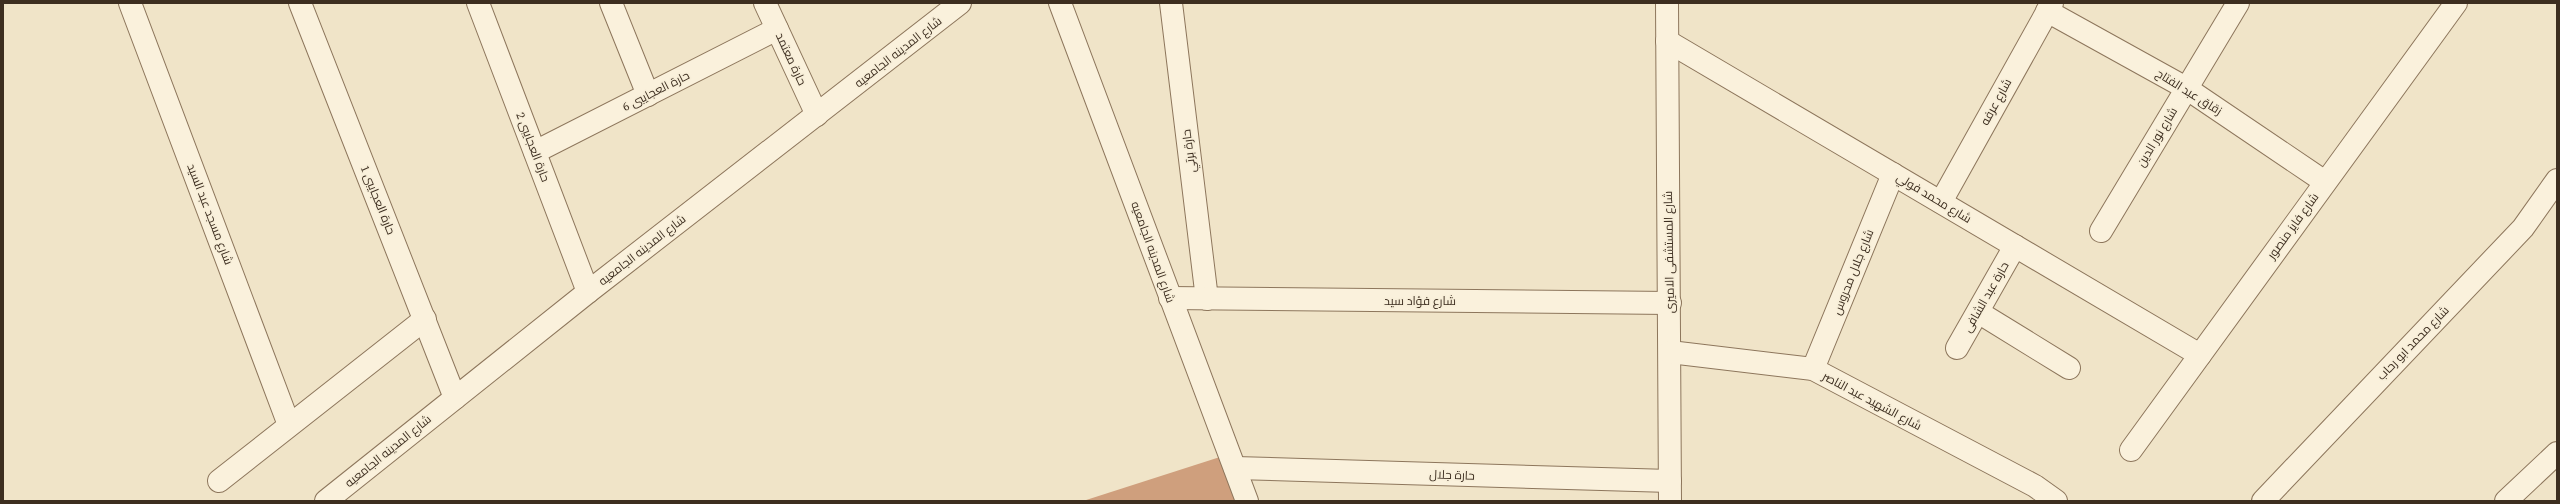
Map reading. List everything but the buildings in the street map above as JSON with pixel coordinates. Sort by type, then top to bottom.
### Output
[{"type":"street","name":"شارع مسجد عبد السيد","points":[[130,3],[289,425]]},
{"type":"street","name":"حارة العجايبى 1","points":[[300,3],[455,398]]},
{"type":"street","name":"حارة العجايبى 2","points":[[478,3],[588,292]]},
{"type":"street","points":[[611,3],[648,95]]},
{"type":"street","name":"حارة معتمد","points":[[765,3],[817,114]]},
{"type":"street","name":"شارع المدينه الجامعيه","points":[[326,501],[588,292],[960,3]]},
{"type":"street","name":"شارع المدينه الجامعيه","points":[[1060,3],[1247,501]]},
{"type":"street","name":"حارة برتي","points":[[1170,3],[1207,299]]},
{"type":"street","name":"شارع المستشفى الاميرى","points":[[1667,3],[1670,491]]},
{"type":"street","name":"شارع نور الدين","points":[[2100,231],[2238,3]]},
{"type":"street","name":"شارع فايز منصور","points":[[2131,450],[2456,3]]},
{"type":"street","name":"زقاق عبد الفتاح","points":[[2050,7],[2186,88],[2325,182]]},
{"type":"street","name":"شارع عرفه","points":[[1941,202],[2050,7]]},
{"type":"street","name":"حارة العجايبى 6","points":[[535,152],[777,30]]},
{"type":"street","name":"شارع محمد فولي","points":[[1667,41],[2200,355]]},
{"type":"street","name":"شارع جلال محروس","points":[[1813,369],[1893,174]]},
{"type":"street","name":"شارع محمد ابو رحاب","points":[[2263,501],[2523,228],[2557,180]]},
{"type":"street","name":"حارة عبد الشافى","points":[[1957,348],[2015,246]]},
{"type":"street","name":"شارع فؤاد سيد","points":[[1170,298],[1670,303]]},
{"type":"street","points":[[1978,312],[2069,368]]},
{"type":"street","points":[[219,481],[425,319]]},
{"type":"street","name":"شارع الشهيد عبد الناصر","points":[[1670,352],[1813,369],[2035,486],[2056,501]]},
{"type":"street","points":[[2506,501],[2557,453]]},
{"type":"street","name":"حارة جلال","points":[[1235,468],[1670,491]]}]
